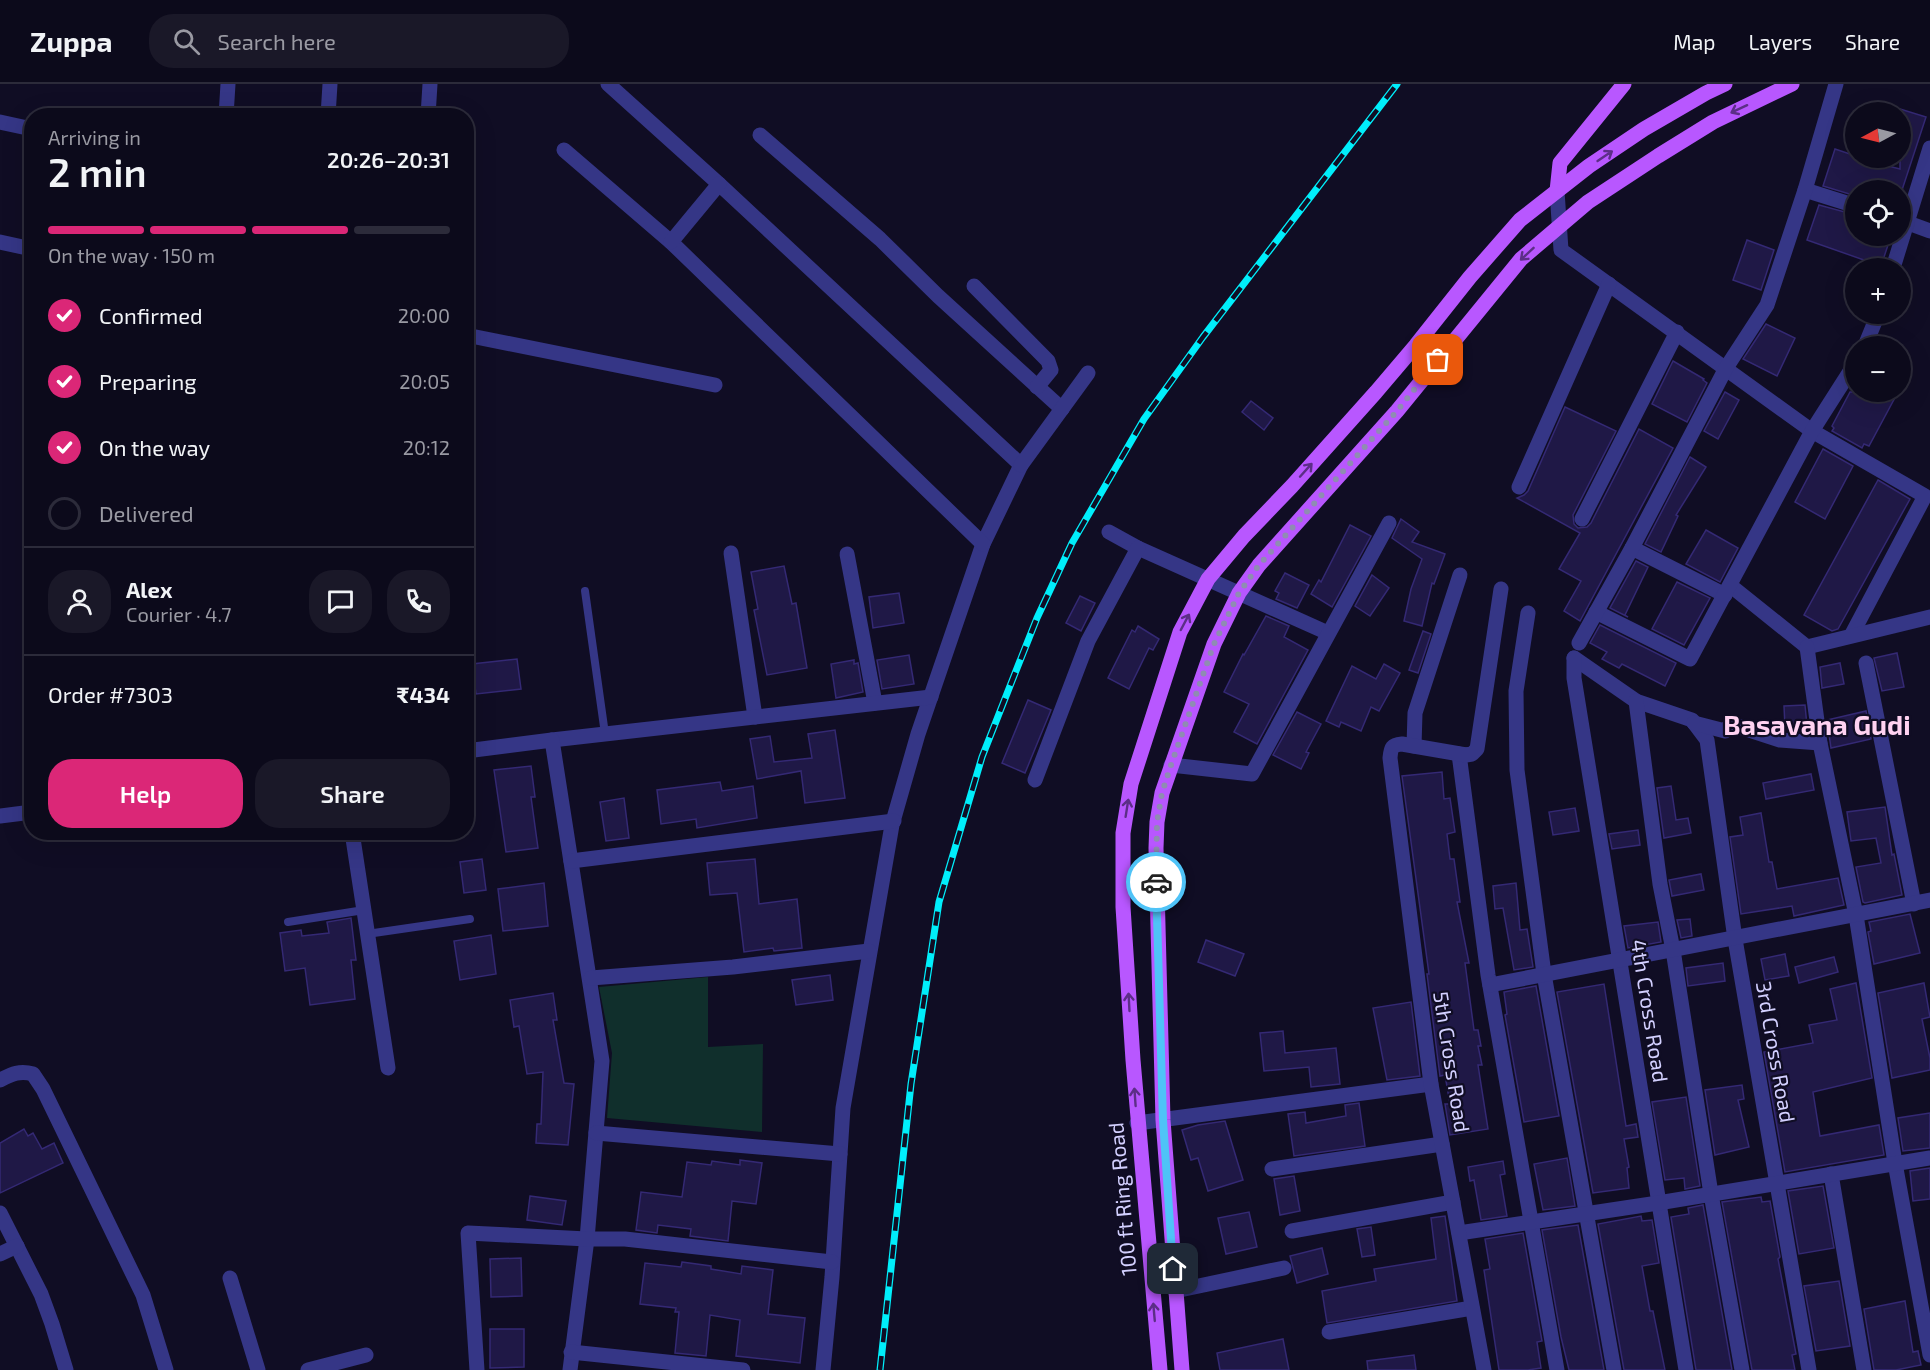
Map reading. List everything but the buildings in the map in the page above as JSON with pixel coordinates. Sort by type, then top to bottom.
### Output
[{"type":"main road","points":[[1557,190],[1560,163],[1624,84]]},
{"type":"main road","name":"100 ft Ring Road","points":[[1160,1370],[1132,1060],[1123,907],[1125,823],[1131,784],[1180,632],[1208,579],[1244,536],[1376,392],[1520,220],[1589,166],[1644,129],[1725,84]]},
{"type":"main road","points":[[1182,1370],[1163,1120],[1156,849],[1162,793],[1214,644],[1239,593],[1259,565],[1397,411],[1521,260],[1588,202],[1713,122],[1792,84]]},
{"type":"street","points":[[226,108],[228,84]]},
{"type":"street","points":[[328,108],[330,84]]},
{"type":"street","points":[[428,108],[430,84]]},
{"type":"street","points":[[608,84],[1021,465]]},
{"type":"street","points":[[1579,643],[1632,548],[1726,368],[1767,305],[1805,190],[1836,84]]},
{"type":"street","points":[[0,122],[24,127]]},
{"type":"street","points":[[760,135],[880,239],[938,296],[1062,409]]},
{"type":"street","points":[[1911,201],[1930,148]]},
{"type":"street","points":[[564,150],[670,242],[983,544]]},
{"type":"street","points":[[670,242],[719,184]]},
{"type":"street","points":[[1557,190],[1561,250],[1812,431],[1925,496],[1852,634]]},
{"type":"street","points":[[1805,190],[1845,203]]},
{"type":"street","points":[[1911,224],[1930,231]]},
{"type":"street","points":[[0,242],[24,247]]},
{"type":"street","points":[[1518,487],[1609,284]]},
{"type":"street","points":[[974,286],[1048,361],[1051,370],[1037,387]]},
{"type":"street","points":[[1582,519],[1677,333]]},
{"type":"street","points":[[474,337],[715,385]]},
{"type":"street","points":[[823,1370],[843,1108],[869,951],[894,821],[931,697],[983,544],[1021,465],[1088,373]]},
{"type":"street","points":[[1596,612],[1690,659],[1812,431],[1845,379]]},
{"type":"street","points":[[1171,765],[1252,774],[1389,523]]},
{"type":"street","points":[[1109,532],[1138,548],[1329,633]]},
{"type":"street","points":[[1035,780],[1088,641],[1138,548]]},
{"type":"street","points":[[1632,548],[1728,590],[1807,647],[1820,743],[1856,915],[1895,1163],[1930,1355]]},
{"type":"street","points":[[731,553],[754,717]]},
{"type":"street","points":[[847,554],[875,703]]},
{"type":"street","points":[[1460,575],[1415,714],[1414,746],[1459,754],[1472,754],[1477,749],[1501,590]]},
{"type":"street","points":[[1528,613],[1516,691],[1517,770],[1544,974],[1614,1370]]},
{"type":"street","points":[[1807,647],[1852,634],[1930,617]]},
{"type":"street","name":"4th Cross Road","points":[[1636,701],[1574,658],[1574,678],[1686,1370]]},
{"type":"street","points":[[1866,663],[1914,904]]},
{"type":"street","points":[[474,750],[931,697]]},
{"type":"street","points":[[1742,1370],[1711,1194],[1673,950],[1660,884],[1636,701],[1692,720],[1694,723],[1725,731],[1731,724],[1780,740],[1820,743]]},
{"type":"street","name":"3rd Cross Road","points":[[1694,723],[1707,740],[1735,939],[1809,1370]]},
{"type":"street","points":[[552,740],[591,978],[602,1061],[587,1239],[570,1370]]},
{"type":"street","name":"5th Cross Road","points":[[1414,746],[1394,745],[1391,748],[1390,758],[1431,1084],[1484,1370]]},
{"type":"street","points":[[1459,754],[1490,985],[1557,1370]]},
{"type":"street","points":[[0,816],[24,813]]},
{"type":"street","points":[[571,861],[894,821]]},
{"type":"street","points":[[353,840],[388,1068]]},
{"type":"street","points":[[1490,985],[1930,900]]},
{"type":"street","points":[[591,978],[733,967],[869,951]]},
{"type":"street","points":[[0,1080],[24,1071],[33,1074],[43,1089],[143,1295],[166,1370]]},
{"type":"street","points":[[1137,1124],[1431,1084]]},
{"type":"street","points":[[596,1133],[840,1154]]},
{"type":"street","points":[[1272,1169],[1442,1144]]},
{"type":"street","points":[[1459,1233],[1930,1158]]},
{"type":"street","points":[[1831,1174],[1864,1370]]},
{"type":"street","points":[[1292,1231],[1453,1202]]},
{"type":"street","points":[[0,1213],[48,1314],[66,1370]]},
{"type":"street","points":[[477,1370],[468,1233],[625,1239],[832,1262]]},
{"type":"street","points":[[0,1254],[16,1246]]},
{"type":"street","points":[[1175,1291],[1284,1268]]},
{"type":"street","points":[[230,1278],[258,1370]]},
{"type":"street","points":[[1329,1332],[1472,1308]]},
{"type":"street","points":[[572,1352],[743,1370]]},
{"type":"street","points":[[308,1370],[366,1355]]},
{"type":"lane","points":[[585,591],[605,734]]},
{"type":"lane","points":[[288,922],[364,910]]},
{"type":"lane","points":[[368,934],[470,919]]},
{"type":"green space","points":[[708,977],[708,1047],[763,1044],[762,1132],[607,1118],[612,1053],[599,987]]},
{"type":"railway","points":[[880,1370],[911,1084],[939,902],[982,757],[1037,618],[1072,543],[1144,419],[1203,337],[1397,84]]},
{"type":"way so far","points":[[1156,882],[1156,836],[1162,793],[1214,644],[1239,593],[1259,565],[1397,411],[1438,360]]},
{"type":"district","name":"Basavana Gudi","points":[[1817,726]]},
{"type":"route","points":[[1156,882],[1163,1120],[1173,1269]]}]
